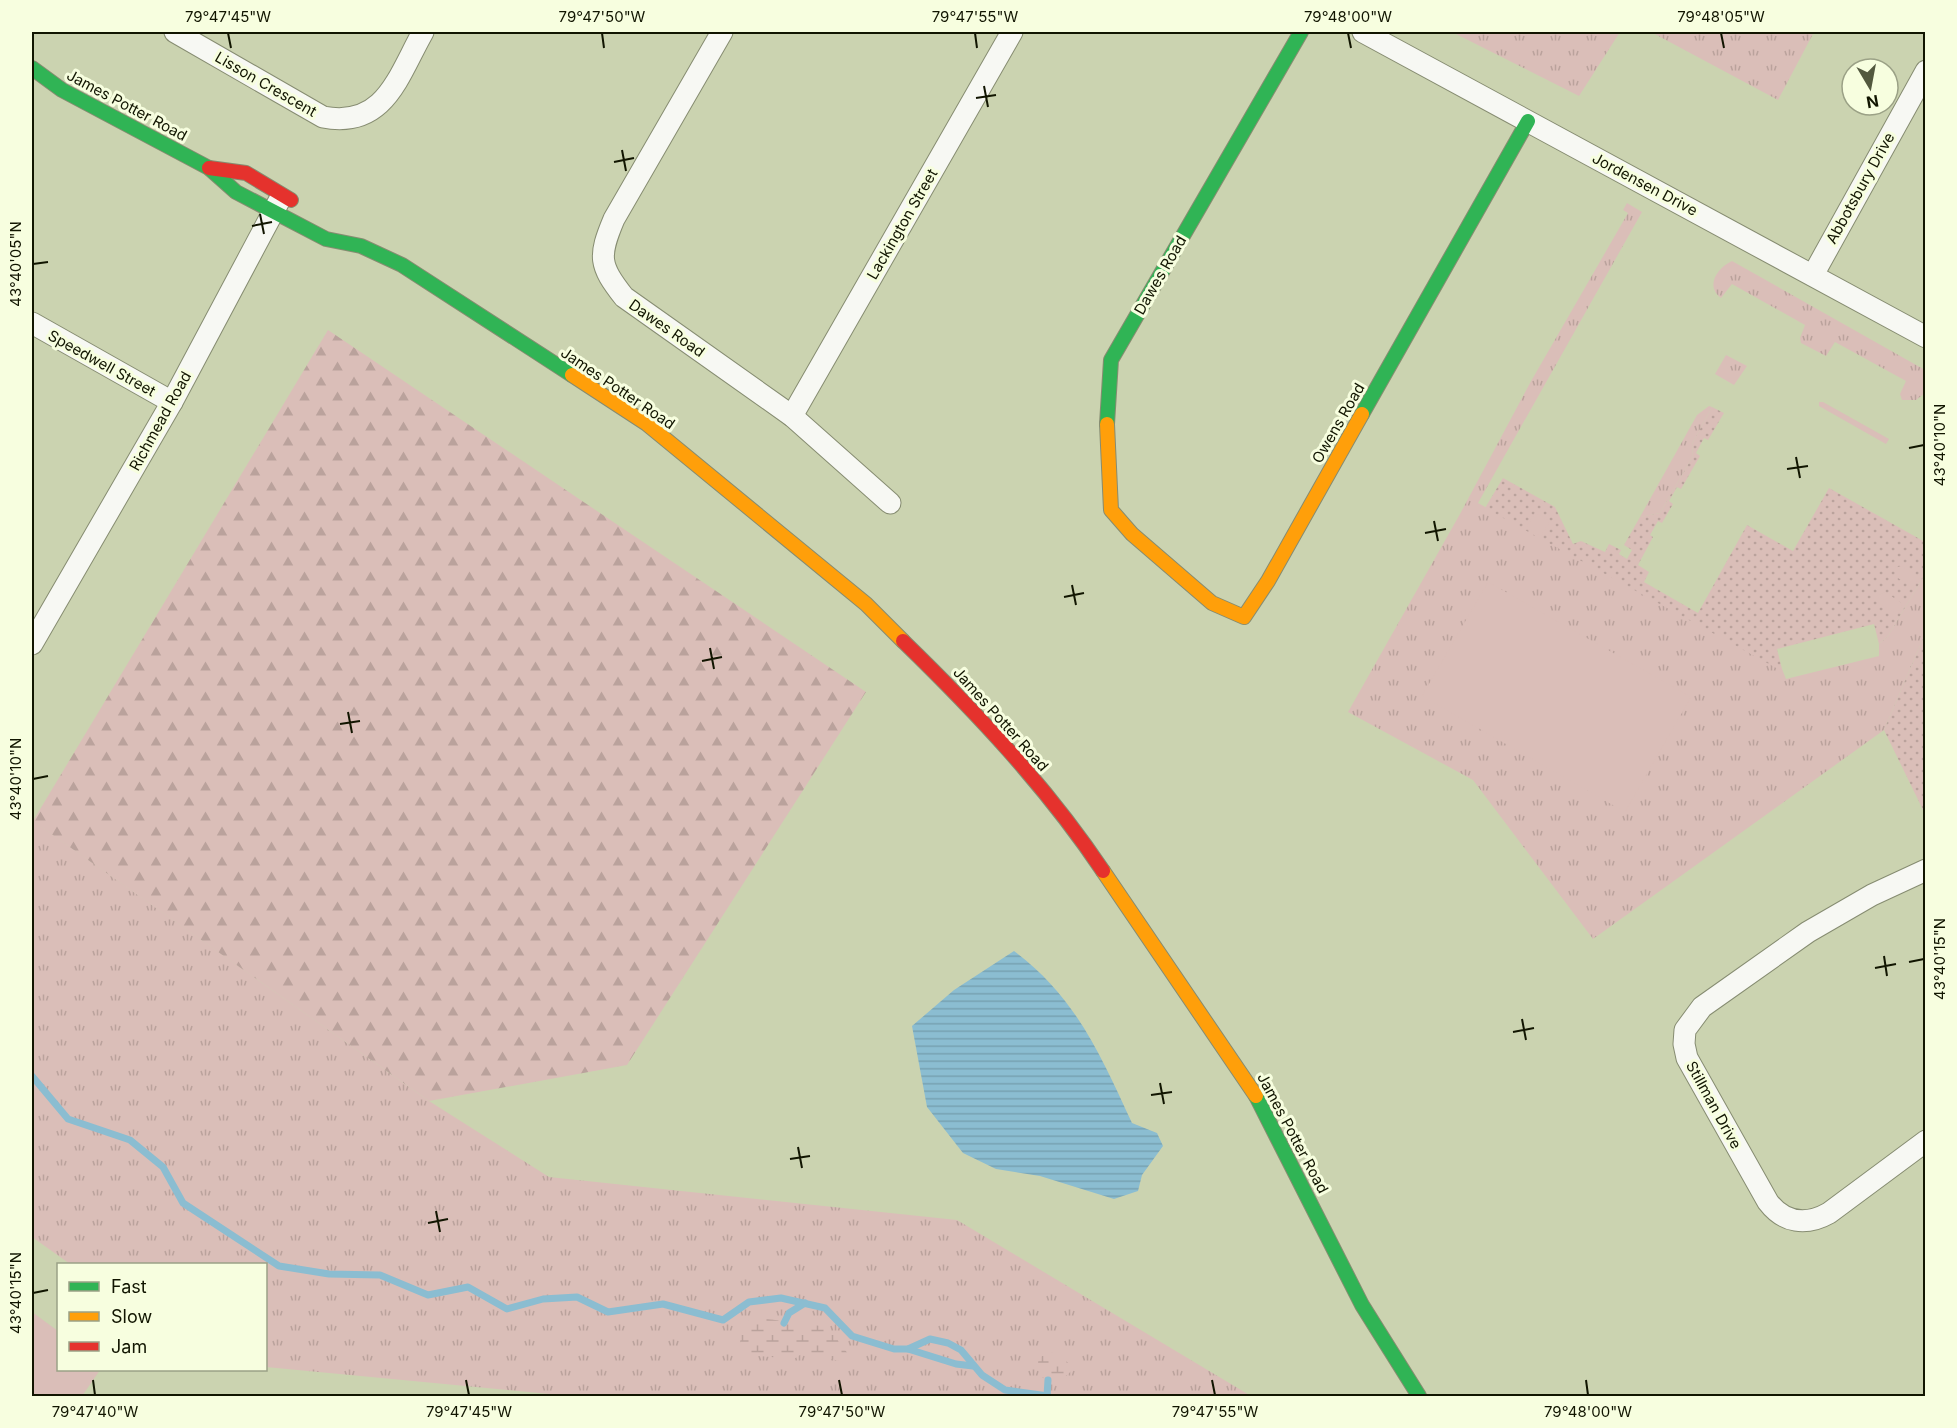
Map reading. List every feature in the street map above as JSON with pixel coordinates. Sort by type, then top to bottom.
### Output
[{"type":"main road","name":"Dawes Road","points":[[1132,534],[1111,510],[1107,431],[1111,360],[1301,32]]},
{"type":"main road","name":"James Potter Road","points":[[32,68],[62,90],[209,168],[236,192],[308,209]]},
{"type":"main road","name":"Owens Road","points":[[1132,534],[1212,603],[1244,617],[1268,581],[1528,121]]},
{"type":"main road","name":"James Potter Road","points":[[209,168],[246,173],[277,203],[326,239],[361,246],[402,265],[647,424],[866,604],[980,716],[1072,825],[1258,1098],[1362,1305],[1419,1396]]},
{"type":"main road","name":"James Potter Road","points":[[338,224],[361,246]]},
{"type":"street","name":"Lisson Crescent","points":[[175,32],[323,117],[340,120],[357,118],[373,111],[386,99],[423,32]]},
{"type":"street","name":"Dawes Road","points":[[722,32],[614,219],[603,246],[602,262],[608,276],[624,297],[792,416],[890,503]]},
{"type":"street","name":"Lackington Street","points":[[792,416],[1012,32]]},
{"type":"street","name":"Jordensen Drive","points":[[1363,32],[1926,337]]},
{"type":"street","name":"Abbotsbury Drive","points":[[1813,275],[1926,71]]},
{"type":"street","name":"Richmead Road","points":[[32,643],[172,402],[277,203]]},
{"type":"street","name":"Speedwell Street","points":[[32,323],[172,402]]},
{"type":"street","name":"Stillman Drive","points":[[1926,870],[1872,895],[1808,932],[1702,1007],[1688,1024],[1683,1044],[1687,1058],[1768,1202],[1778,1213],[1791,1220],[1806,1222],[1829,1213],[1926,1141]]},
{"type":"green space","points":[[1452,32],[1620,32],[1579,96]]},
{"type":"green space","points":[[1651,32],[1814,32],[1778,100]]},
{"type":"green space","points":[[1627,203],[1642,212],[1478,503],[1782,669],[1786,679],[1879,656],[1879,644],[1888,636],[1925,574],[1925,634],[1884,730],[1593,939],[1473,780],[1348,712],[1460,514],[1530,383],[1628,213],[1623,210]]},
{"type":"green space","points":[[1732,261],[1925,370],[1925,393],[1916,400],[1902,400],[1900,394],[1906,381],[1835,342],[1826,356],[1801,343],[1800,338],[1805,325],[1732,284],[1721,298],[1716,293],[1713,283],[1722,268]]},
{"type":"green space","points":[[328,330],[866,692],[627,1065],[429,1101],[33,821]]},
{"type":"green space","points":[[1726,355],[1747,366],[1734,385],[1715,374]]},
{"type":"green space","points":[[1819,402],[1823,402],[1889,439],[1886,444],[1819,406]]},
{"type":"green space","points":[[1709,406],[1712,407],[1692,444],[1693,456],[1660,513],[1640,517],[1697,415]]},
{"type":"green space","points":[[1712,407],[1724,413],[1708,440],[1704,438],[1696,453],[1700,456],[1681,489],[1677,487],[1669,501],[1673,504],[1662,523],[1658,521],[1650,535],[1653,537],[1638,565],[1649,572],[1644,582],[1698,613],[1747,525],[1793,551],[1829,488],[1925,542],[1925,574],[1888,636],[1879,644],[1874,624],[1777,649],[1782,669],[1778,669],[1485,508],[1503,478],[1555,507],[1573,544],[1581,541],[1605,552],[1609,544],[1621,550],[1619,554],[1627,559],[1632,550],[1624,545],[1640,517],[1660,513],[1693,456],[1692,444]]},
{"type":"green space","points":[[1535,513],[1550,521],[1541,536],[1526,528]]},
{"type":"green space","points":[[1901,566],[1920,577],[1913,588],[1895,576],[1895,568]]},
{"type":"green space","points":[[1488,582],[1691,697],[1625,812],[1422,696]]},
{"type":"green space","points":[[1885,592],[1903,604],[1897,614],[1878,603],[1879,595]]},
{"type":"green space","points":[[1925,634],[1926,814],[1884,730]]},
{"type":"green space","points":[[32,820],[429,1101],[549,1177],[957,1220],[1251,1396],[570,1396],[267,1367],[267,1263],[69,1263],[32,1237]]},
{"type":"green space","points":[[32,1312],[57,1330],[57,1371],[99,1371],[82,1396],[32,1396]]},
{"type":"green space","points":[[760,1318],[828,1327],[857,1366],[810,1353],[803,1353],[794,1359],[747,1355],[740,1345],[741,1332],[748,1321]]},
{"type":"green space","points":[[1049,1352],[1063,1358],[1072,1370],[1060,1379],[1048,1380],[1043,1377],[1039,1373],[1039,1358]]},
{"type":"water","points":[[1014,951],[1054,988],[1085,1029],[1132,1123],[1157,1133],[1163,1146],[1142,1175],[1138,1191],[1114,1199],[1040,1176],[996,1169],[963,1153],[927,1107],[912,1026],[954,990]]},
{"type":"waterway","points":[[32,1076],[68,1119],[130,1140],[163,1167],[183,1203],[279,1266],[329,1274],[380,1275],[428,1295],[468,1287],[507,1309],[543,1299],[577,1297],[608,1312],[663,1304],[723,1320],[749,1302],[781,1298],[825,1308],[852,1336],[894,1349],[908,1349],[930,1339],[948,1343],[961,1350],[982,1375],[1005,1390],[1048,1396]]},
{"type":"waterway","points":[[784,1323],[789,1313],[805,1303]]},
{"type":"waterway","points":[[908,1349],[956,1364],[973,1366]]},
{"type":"waterway","points":[[1047,1396],[1048,1380]]},
{"type":"traffic: fast","points":[[1107,424],[1111,360],[1301,32]]},
{"type":"traffic: fast","points":[[32,68],[62,90],[209,168],[236,192],[326,239],[361,246],[402,265],[572,375]]},
{"type":"traffic: fast","points":[[1362,414],[1528,121]]},
{"type":"traffic: fast","points":[[1256,1096],[1362,1305],[1419,1396]]},
{"type":"traffic: slow","points":[[572,375],[647,424],[866,604],[903,641]]},
{"type":"traffic: slow","points":[[1107,424],[1111,510],[1132,534],[1212,603],[1244,617],[1268,581],[1362,414]]},
{"type":"traffic: slow","points":[[1103,871],[1256,1096]]},
{"type":"traffic: jam","points":[[209,168],[246,173],[291,200]]},
{"type":"traffic: jam","points":[[903,641],[1009,751],[1058,809],[1103,871]]}]
